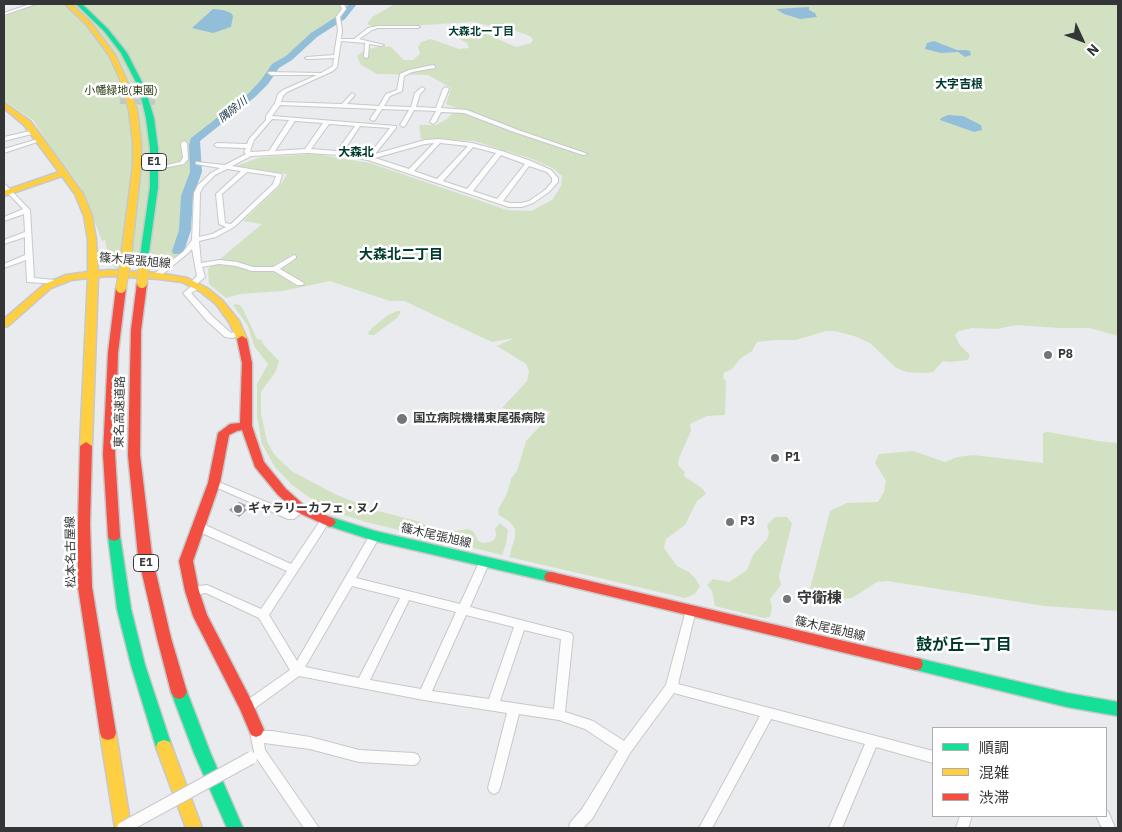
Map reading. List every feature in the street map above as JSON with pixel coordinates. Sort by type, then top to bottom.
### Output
[{"type":"main road","name":"東名高速道路","points":[[68,4],[89,24],[118,66],[129,95],[137,143],[135,187],[114,353],[109,454],[115,553],[124,609],[138,665],[160,738],[194,828]]},
{"type":"main road","name":"東名高速道路","points":[[79,4],[106,30],[124,53],[139,81],[146,104],[154,148],[154,187],[136,330],[134,439],[136,493],[145,556],[161,629],[178,690],[202,753],[235,828]]},
{"type":"main road","name":"篠木尾張旭線","points":[[4,105],[24,120],[82,199],[88,216],[92,240],[93,274],[155,276],[195,285],[219,302],[234,321],[240,333],[247,363],[246,426],[254,454],[265,473],[301,509],[325,521],[376,536],[1060,698],[1118,709]]},
{"type":"main road","points":[[6,190],[64,173]]},
{"type":"main road","points":[[4,324],[55,282],[93,274]]},
{"type":"main road","name":"松本名古屋線","points":[[93,274],[84,500],[85,587],[123,828]]},
{"type":"main road","points":[[246,426],[234,427],[224,433],[214,483],[186,562],[192,592],[200,616],[247,707],[256,733]]},
{"type":"street","points":[[4,14],[34,4]]},
{"type":"street","points":[[250,154],[247,152],[251,140],[270,117],[280,95],[325,73],[335,66],[338,19],[344,9],[342,4]]},
{"type":"street","points":[[355,40],[376,27],[418,27]]},
{"type":"street","points":[[338,40],[355,40],[382,45]]},
{"type":"street","points":[[366,58],[367,43]]},
{"type":"street","points":[[307,58],[337,56]]},
{"type":"street","points":[[373,119],[388,95],[399,91],[402,75],[411,71],[433,67]]},
{"type":"street","points":[[271,73],[325,73]]},
{"type":"street","points":[[403,125],[413,108],[418,93],[422,89]]},
{"type":"street","points":[[433,122],[446,90]]},
{"type":"street","points":[[308,151],[328,120],[352,95]]},
{"type":"street","points":[[278,103],[465,111],[516,131],[585,154]]},
{"type":"street","points":[[270,117],[328,120],[394,127],[369,158]]},
{"type":"street","points":[[270,153],[293,119]]},
{"type":"street","points":[[340,152],[359,124]]},
{"type":"street","points":[[4,133],[11,138]]},
{"type":"street","points":[[4,140],[37,136]]},
{"type":"street","points":[[4,151],[37,136]]},
{"type":"street","points":[[240,333],[233,336],[228,335],[210,319],[187,293],[201,277],[195,240],[197,194],[200,186],[213,174],[250,154],[308,151],[340,152],[369,158],[509,204],[522,205],[531,202],[547,192],[555,182],[555,178],[549,171],[500,152],[472,145],[439,141],[425,142],[369,158]]},
{"type":"street","points":[[410,172],[439,141]]},
{"type":"street","points":[[165,167],[182,163],[186,158],[184,143]]},
{"type":"street","points":[[217,145],[249,146]]},
{"type":"street","points":[[439,181],[472,145]]},
{"type":"street","points":[[469,191],[500,152]]},
{"type":"street","points":[[499,201],[528,162]]},
{"type":"street","points":[[155,276],[185,253],[195,240],[214,236],[232,226],[276,185],[279,175],[198,163]]},
{"type":"street","points":[[232,226],[222,224],[219,194],[246,170]]},
{"type":"street","points":[[6,190],[27,210],[30,280],[55,282]]},
{"type":"street","points":[[4,219],[27,210]]},
{"type":"street","points":[[4,242],[28,233]]},
{"type":"street","points":[[4,266],[29,256]]},
{"type":"street","points":[[275,269],[294,257]]},
{"type":"street","points":[[198,266],[219,262],[237,264],[252,269],[275,269],[300,283]]},
{"type":"street","points":[[214,483],[291,516],[301,509]]},
{"type":"street","points":[[263,615],[325,521]]},
{"type":"street","points":[[199,527],[293,570]]},
{"type":"street","points":[[247,707],[297,671],[376,536]]},
{"type":"street","points":[[424,695],[485,561]]},
{"type":"street","points":[[350,582],[566,636],[559,715]]},
{"type":"street","points":[[192,592],[207,589],[263,615],[297,671],[424,695],[559,715],[589,724],[626,749]]},
{"type":"street","points":[[362,683],[406,596]]},
{"type":"street","points":[[575,828],[587,814],[626,749],[671,688],[691,610]]},
{"type":"street","points":[[492,706],[521,624]]},
{"type":"street","points":[[671,688],[932,757]]},
{"type":"street","points":[[494,788],[514,709]]},
{"type":"street","points":[[705,828],[767,714]]},
{"type":"street","points":[[312,828],[255,755],[256,733],[359,756],[414,759]]},
{"type":"street","points":[[835,828],[873,740]]},
{"type":"street","points":[[123,828],[255,755]]},
{"type":"green space","name":"小幡緑地(東園)","points":[[36,4],[352,4],[336,22],[315,34],[287,59],[267,70],[271,78],[263,87],[191,144],[193,178],[184,199],[183,231],[177,251],[178,256],[170,263],[115,269],[108,257],[105,240],[102,241],[85,196],[76,181],[57,158],[33,120],[4,101],[4,16]]},
{"type":"green space","points":[[395,4],[1118,4],[1118,336],[1090,328],[1017,325],[997,329],[972,328],[959,331],[955,335],[959,344],[970,355],[968,360],[943,361],[933,372],[926,373],[907,372],[896,368],[870,343],[835,331],[826,331],[796,340],[757,342],[752,351],[741,358],[732,369],[724,373],[723,378],[726,381],[725,415],[707,416],[690,424],[691,431],[679,458],[678,465],[685,472],[684,476],[703,489],[706,494],[697,501],[685,525],[666,539],[664,548],[677,566],[689,572],[695,578],[700,586],[695,594],[685,598],[509,557],[515,537],[515,529],[510,522],[499,515],[498,510],[507,493],[511,479],[517,471],[526,441],[545,421],[550,412],[541,408],[522,414],[502,408],[527,381],[529,372],[526,364],[497,346],[514,338],[492,342],[404,301],[390,301],[330,281],[283,291],[241,294],[226,298],[209,284],[208,269],[262,224],[243,221],[280,186],[287,174],[236,166],[261,157],[316,154],[370,163],[507,210],[531,211],[552,200],[561,186],[562,176],[554,169],[532,159],[474,141],[421,139],[419,125],[436,125],[447,119],[457,108],[446,104],[451,88],[428,75],[377,74],[361,65],[357,56],[365,50],[380,46],[391,47],[404,60],[413,60],[420,54],[418,47],[421,42],[431,39],[459,49],[469,48],[467,43],[454,36],[458,29],[480,31],[516,47],[531,43],[533,39],[516,31],[472,22],[376,28],[367,24],[372,17]]},
{"type":"green space","points":[[233,305],[240,305],[244,311],[257,339],[261,340],[279,361],[276,371],[261,392],[261,413],[267,442],[274,454],[283,463],[293,472],[337,495],[374,510],[417,521],[444,533],[468,529],[474,532],[478,541],[483,543],[490,542],[494,540],[496,536],[495,529],[500,523],[508,530],[502,555],[366,522],[334,512],[320,505],[292,485],[275,467],[262,444],[257,416],[257,384],[268,364],[254,346],[248,326]]},
{"type":"green space","points":[[401,311],[397,318],[374,335],[369,335],[368,333],[373,327],[388,315]]},
{"type":"green space","points":[[1048,432],[1118,443],[1118,611],[1044,606],[888,581],[877,582],[852,598],[836,599],[822,605],[815,598],[810,589],[830,511],[847,503],[878,502],[884,492],[886,481],[875,463],[879,454],[913,451],[945,462],[957,457],[973,455],[1043,463],[1043,433]]},
{"type":"green space","points":[[775,517],[787,517],[792,523],[779,576],[781,585],[770,599],[772,607],[770,617],[764,618],[715,606],[712,591],[707,585],[713,579],[729,582],[747,570],[753,555],[767,539],[769,533],[767,525]]},
{"type":"water","points":[[809,7],[809,10],[815,13],[817,17],[800,19],[784,14],[776,9]]},
{"type":"water","points":[[213,9],[231,13],[233,16],[231,27],[213,33],[192,28]]},
{"type":"water","points":[[934,41],[957,50],[970,51],[971,55],[965,57],[958,52],[941,53],[925,49],[927,43]]},
{"type":"water","points":[[948,115],[963,116],[981,125],[982,130],[974,132],[940,120]]},
{"type":"building","name":"ギャラリーカフェ・ヌノ","points":[[239,502],[246,505],[244,508],[247,510],[239,517],[229,510]]},
{"type":"waterway","name":"隅除川","points":[[178,251],[185,230],[187,196],[196,172],[195,140],[252,95],[265,82],[275,66],[289,58],[314,35],[342,17],[353,4]]},
{"type":"tunnel","points":[[155,102],[120,101],[156,102]]},
{"type":"traffic: fast","points":[[79,4],[106,30],[124,53],[142,88],[150,118],[154,148],[154,187],[144,264]]},
{"type":"traffic: fast","points":[[330,522],[375,536],[551,577]]},
{"type":"traffic: fast","points":[[114,536],[124,609],[138,665],[164,747]]},
{"type":"traffic: fast","points":[[916,664],[1067,700],[1118,709]]},
{"type":"traffic: fast","points":[[179,692],[202,753],[235,828]]},
{"type":"traffic: slow","points":[[68,4],[89,24],[112,55],[123,79],[133,110],[137,143],[137,165],[125,265]]},
{"type":"traffic: slow","points":[[4,105],[27,123],[79,194],[88,216],[92,240],[93,274],[86,446]]},
{"type":"traffic: slow","points":[[4,194],[64,173]]},
{"type":"traffic: slow","points":[[142,283],[144,264]]},
{"type":"traffic: slow","points":[[121,288],[125,265]]},
{"type":"traffic: slow","points":[[4,324],[48,286],[69,277],[110,273],[159,276],[184,280],[204,290],[219,302],[234,321],[242,339]]},
{"type":"traffic: slow","points":[[108,733],[123,828]]},
{"type":"traffic: slow","points":[[164,747],[194,828]]},
{"type":"traffic: jam","points":[[142,283],[136,330],[134,455],[145,556],[179,692]]},
{"type":"traffic: jam","points":[[114,536],[109,454],[113,353],[121,288]]},
{"type":"traffic: jam","points":[[242,339],[247,363],[246,426],[259,464],[282,492],[301,509],[330,522]]},
{"type":"traffic: jam","points":[[246,426],[234,427],[224,433],[214,483],[186,561],[192,591],[200,616],[247,707],[256,730]]},
{"type":"traffic: jam","points":[[86,446],[85,587],[108,733]]},
{"type":"traffic: jam","points":[[551,577],[916,664]]},
{"type":"place","name":"P8","points":[[1048,355]]},
{"type":"place","name":"国立病院機構東尾張病院","points":[[402,419]]},
{"type":"place","name":"P1","points":[[775,458]]},
{"type":"place","name":"ギャラリーカフェ・ヌノ","points":[[238,509]]},
{"type":"place","name":"P3","points":[[730,522]]},
{"type":"place","name":"守衛棟","points":[[787,599]]},
{"type":"district","name":"大森北一丁目","points":[[481,32]]},
{"type":"district","name":"大字吉根","points":[[959,85]]},
{"type":"district","name":"大森北","points":[[356,153]]},
{"type":"district","name":"大森北二丁目","points":[[401,255]]},
{"type":"district","name":"鼓が丘一丁目","points":[[964,645]]}]
